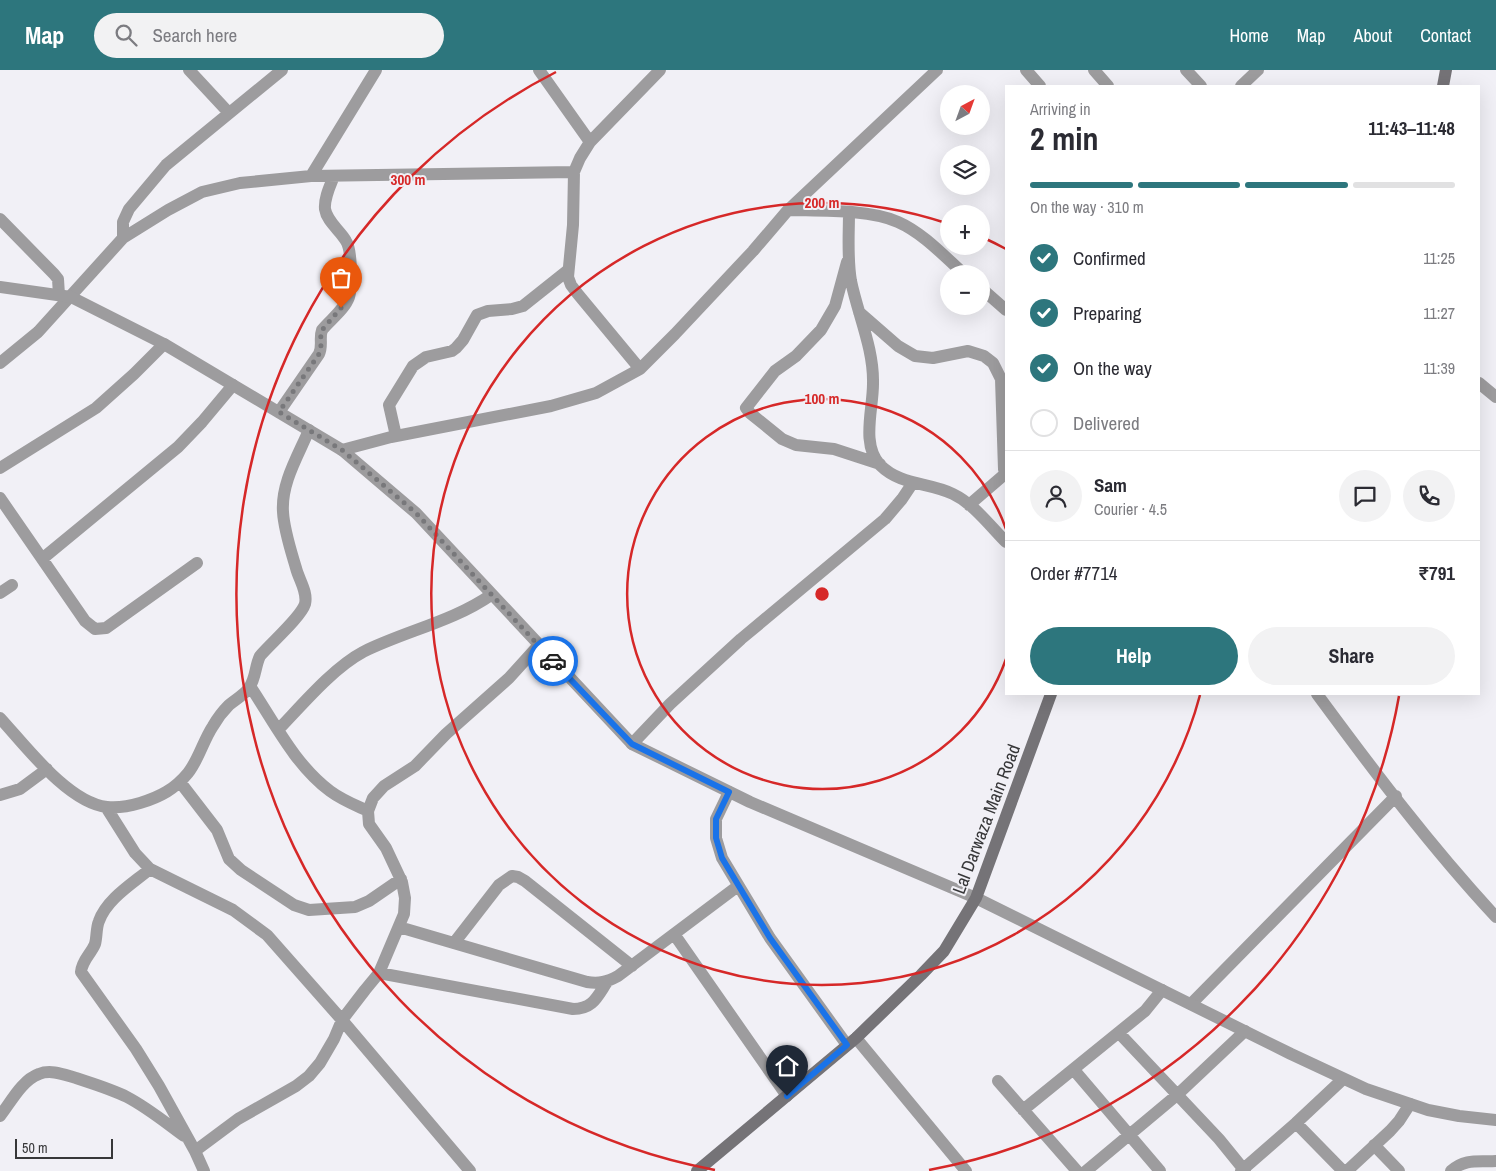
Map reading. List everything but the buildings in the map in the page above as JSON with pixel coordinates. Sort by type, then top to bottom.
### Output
[{"type":"main road","points":[[1443,85],[1446,70]]},
{"type":"main road","name":"Lal Darwaza Main Road","points":[[697,1171],[851,1042],[944,951],[976,898],[1052,695]]},
{"type":"street","points":[[188,70],[229,113]]},
{"type":"street","points":[[123,238],[123,222],[133,202],[166,166],[282,70]]},
{"type":"street","points":[[311,176],[376,70]]},
{"type":"street","points":[[539,70],[590,142]]},
{"type":"street","points":[[640,369],[571,285],[567,271],[573,232],[574,172],[580,158],[590,142],[660,70]]},
{"type":"street","points":[[342,450],[396,436],[560,403],[596,393],[640,369],[753,251],[788,210],[937,70]]},
{"type":"street","points":[[1026,70],[1039,85]]},
{"type":"street","points":[[1094,70],[1107,85]]},
{"type":"street","points":[[1186,70],[1200,85]]},
{"type":"street","points":[[1242,85],[1258,70]]},
{"type":"street","points":[[0,363],[38,332],[65,296],[123,238],[168,210],[202,192],[240,184],[311,176],[574,172]]},
{"type":"street","points":[[279,412],[319,354],[322,345],[322,330],[346,302],[350,294],[351,256],[349,247],[345,238],[330,220],[325,208],[334,176]]},
{"type":"street","points":[[788,210],[849,212],[888,218],[898,222],[928,243],[954,265]]},
{"type":"street","points":[[849,212],[848,257],[871,362],[873,383],[870,446],[874,456],[889,472],[912,484],[952,493],[969,505],[1005,541]]},
{"type":"street","points":[[0,219],[54,274],[65,296]]},
{"type":"street","points":[[848,257],[835,306],[829,318],[811,342],[775,372],[746,408],[750,414],[782,438],[796,445],[834,449],[880,464]]},
{"type":"street","points":[[396,436],[389,405],[413,366],[426,358],[452,351],[456,348],[463,340],[475,318],[482,313],[524,306],[567,271]]},
{"type":"street","points":[[0,287],[65,296],[164,344],[342,450],[416,513],[538,646],[632,744],[729,792],[976,898],[1343,1079],[1366,1089],[1428,1110],[1496,1120]]},
{"type":"street","points":[[990,296],[1005,309]]},
{"type":"street","points":[[859,312],[898,346],[916,356],[924,359],[968,351],[984,356],[992,363],[1002,379],[1005,451]]},
{"type":"street","points":[[0,468],[96,408],[164,344]]},
{"type":"street","points":[[1480,384],[1496,397]]},
{"type":"street","points":[[42,559],[178,447],[233,385]]},
{"type":"street","points":[[0,718],[67,788],[88,800],[106,807],[131,805],[154,798],[180,782],[198,756],[213,725],[228,707],[250,686],[256,663],[260,656],[303,608],[306,602],[305,591],[296,569],[285,526],[283,497],[288,478],[308,430]]},
{"type":"street","points":[[969,505],[1005,476]]},
{"type":"street","points":[[632,744],[670,704],[741,639],[885,519],[912,484]]},
{"type":"street","points":[[0,498],[85,621],[90,626],[100,630],[106,628],[197,563]]},
{"type":"street","points":[[0,593],[12,585]]},
{"type":"street","points":[[278,730],[339,669],[362,653],[466,611],[491,595]]},
{"type":"street","points":[[195,1151],[238,1119],[310,1076],[325,1055],[342,1020],[380,974],[404,914],[405,898],[401,879],[386,848],[369,824],[368,811],[373,798],[384,786],[415,766],[446,734],[509,678],[538,646]]},
{"type":"street","points":[[250,686],[295,755],[312,776],[342,799],[368,811]]},
{"type":"street","points":[[1318,695],[1440,853],[1496,917]]},
{"type":"street","points":[[0,795],[20,789],[47,769]]},
{"type":"street","points":[[180,782],[217,830],[229,859],[285,900],[302,908],[355,907],[369,901],[401,879]]},
{"type":"street","points":[[729,792],[716,819],[716,838],[722,858],[788,966],[851,1042],[966,1171]]},
{"type":"street","points":[[1191,1004],[1396,796]]},
{"type":"street","points":[[106,807],[136,853],[150,869],[233,910],[267,935],[470,1171]]},
{"type":"street","points":[[150,869],[118,895],[103,912],[98,922],[95,944],[82,965],[81,972],[136,1049],[159,1086],[204,1171]]},
{"type":"street","points":[[454,943],[499,885],[512,876],[525,881],[632,966]]},
{"type":"street","points":[[380,974],[581,1009],[590,1006],[607,982],[632,966],[738,886]]},
{"type":"street","points":[[398,928],[587,982],[607,982]]},
{"type":"street","points":[[674,934],[787,1096]]},
{"type":"street","points":[[1023,1110],[1145,1011],[1162,990]]},
{"type":"street","points":[[1086,1171],[1177,1095],[1245,1031]]},
{"type":"street","points":[[1119,1033],[1219,1139],[1243,1170],[1343,1079]]},
{"type":"street","points":[[1074,1070],[1160,1171]]},
{"type":"street","points":[[0,1116],[30,1079],[39,1073],[49,1072],[62,1074],[106,1088],[128,1098],[188,1138]]},
{"type":"street","points":[[998,1081],[1077,1171]]},
{"type":"street","points":[[1348,1171],[1399,1121],[1410,1104]]},
{"type":"street","points":[[1296,1123],[1343,1171]]},
{"type":"street","points":[[1374,1145],[1399,1171]]},
{"type":"street","points":[[1452,1171],[1463,1162],[1496,1161]]},
{"type":"way so far","points":[[341,308],[322,330],[322,345],[319,354],[279,412],[342,450],[416,513],[553,661]]},
{"type":"route","points":[[553,661],[632,744],[729,792],[716,819],[716,838],[722,858],[788,966],[847,1045],[787,1096]]}]
